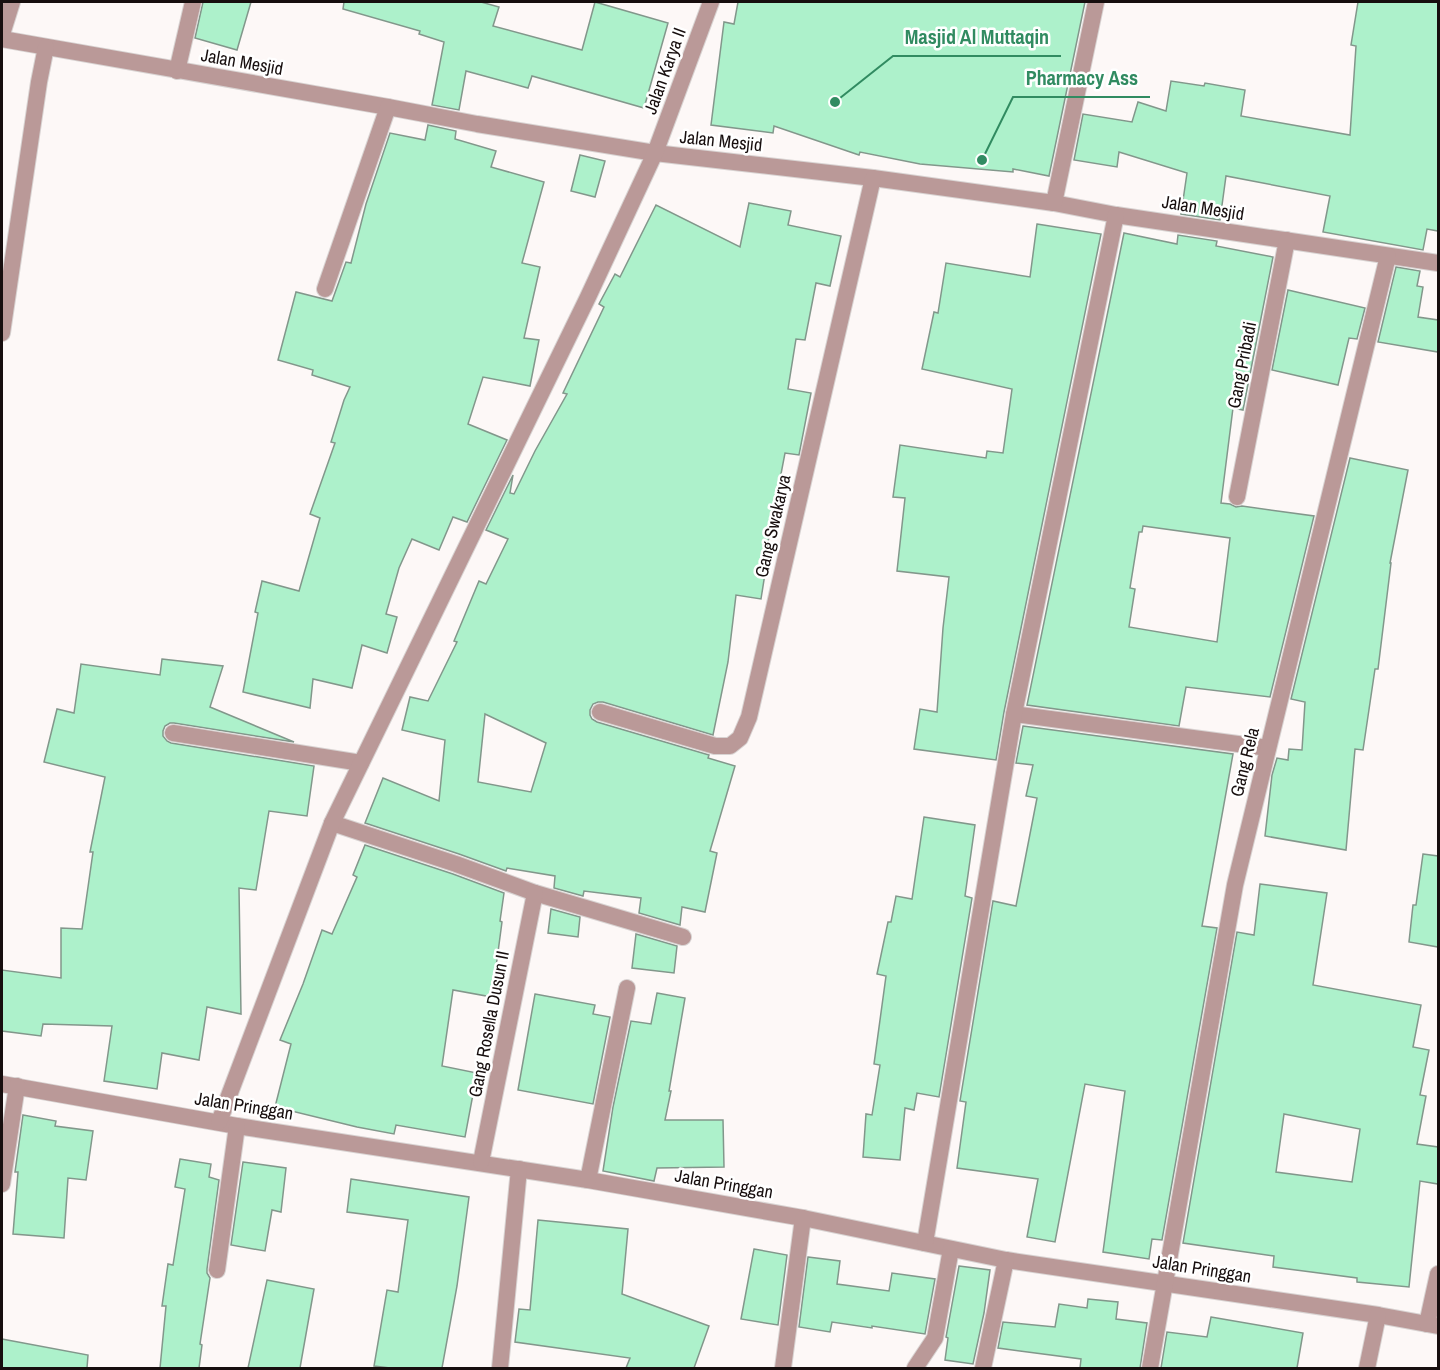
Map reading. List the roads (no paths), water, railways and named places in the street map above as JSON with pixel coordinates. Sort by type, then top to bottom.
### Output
[{"type":"street","points":[[2,34],[12,2]]},
{"type":"street","points":[[177,71],[194,2]]},
{"type":"street","name":"Jalan Karya II","points":[[219,1122],[332,823],[588,297],[655,153],[711,2]]},
{"type":"street","points":[[1054,203],[1096,2]]},
{"type":"street","name":"Jalan Mesjid","points":[[2,39],[477,124],[655,153],[873,178],[1054,203],[1116,215],[1438,263]]},
{"type":"street","points":[[2,333],[46,47]]},
{"type":"street","points":[[325,290],[388,107]]},
{"type":"street","name":"Gang Swakarya","points":[[600,712],[715,747],[730,746],[740,738],[749,717],[873,178]]},
{"type":"street","points":[[925,1243],[1014,714],[1116,215]]},
{"type":"street","name":"Gang Pribadi","points":[[1237,497],[1287,240]]},
{"type":"street","name":"Gang Rela","points":[[1150,1368],[1235,885],[1388,256]]},
{"type":"street","points":[[1014,714],[1268,748]]},
{"type":"street","points":[[173,733],[361,763]]},
{"type":"street","points":[[332,823],[535,893],[683,937]]},
{"type":"street","name":"Gang Rosella Dusun II","points":[[482,1162],[535,893]]},
{"type":"street","points":[[588,1180],[627,988]]},
{"type":"street","points":[[2,1185],[9,1085]]},
{"type":"street","name":"Jalan Pringgan","points":[[9,1085],[237,1126],[588,1180],[803,1218],[1006,1260],[1433,1325]]},
{"type":"street","points":[[217,1270],[237,1126]]},
{"type":"street","points":[[500,1368],[519,1169]]},
{"type":"street","points":[[783,1368],[803,1218]]},
{"type":"street","points":[[915,1368],[935,1338],[951,1249]]},
{"type":"street","points":[[983,1368],[1006,1260]]},
{"type":"street","points":[[1433,1325],[1438,1274]]},
{"type":"street","points":[[1367,1368],[1378,1315]]},
{"type":"place","name":"Masjid Al Muttaqin","points":[[835,102]]},
{"type":"place","name":"Pharmacy Ass","points":[[982,160]]}]
